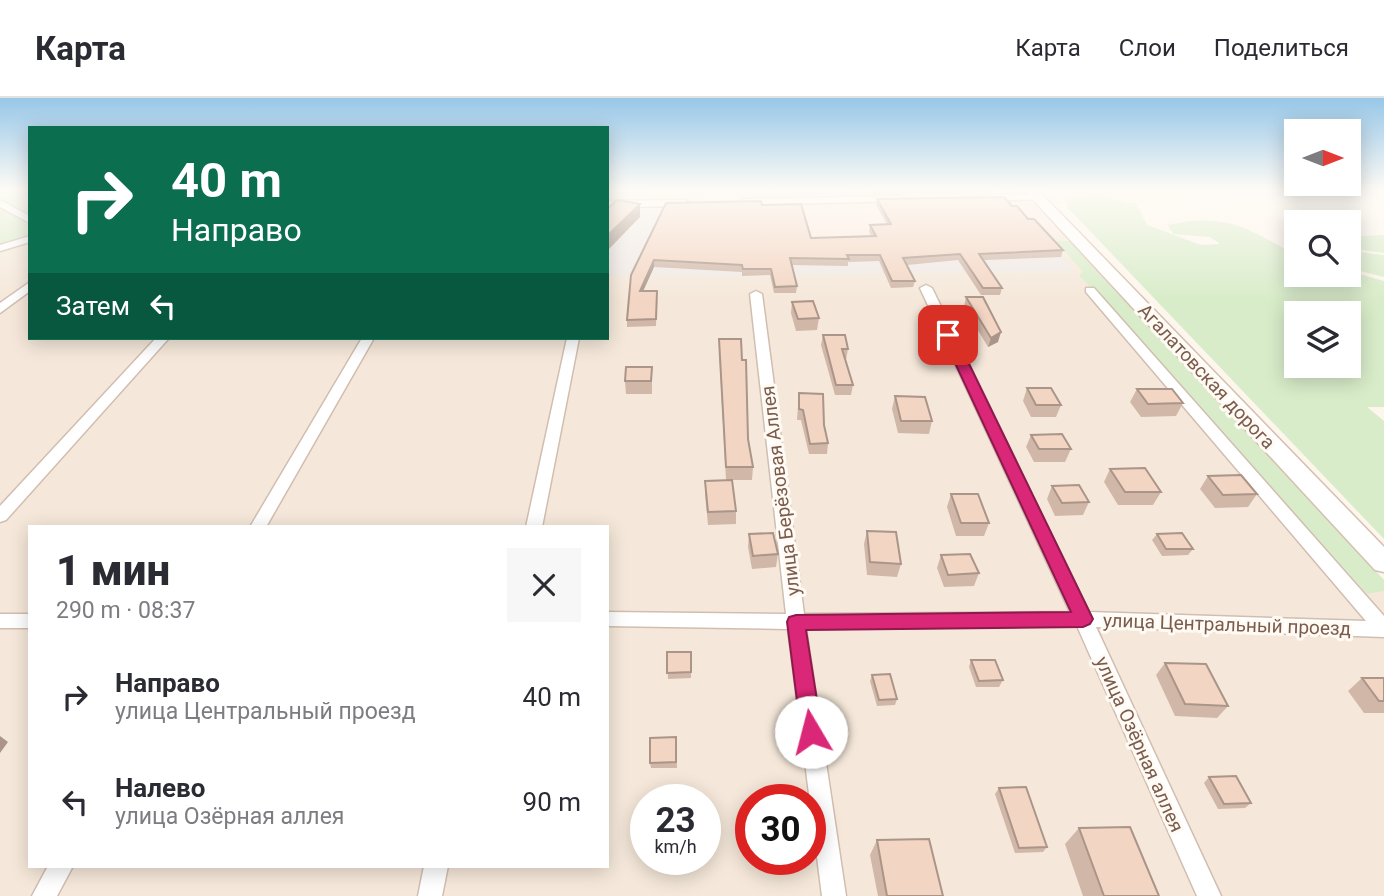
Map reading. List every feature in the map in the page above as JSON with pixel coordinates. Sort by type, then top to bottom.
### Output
[{"type":"main road","name":"Агалатовская дорога","points":[[1065,226],[1384,563]]},
{"type":"street","points":[[0,248],[28,240]]},
{"type":"street","points":[[0,309],[28,287]]},
{"type":"street","name":"улица Озёрная аллея","points":[[926,288],[1083,619],[1209,896]]},
{"type":"street","points":[[1090,290],[1384,629]]},
{"type":"street","name":"улица Берёзовая Аллея","points":[[756,294],[796,622],[834,896]]},
{"type":"street","points":[[0,516],[161,340]]},
{"type":"street","points":[[259,525],[367,340]]},
{"type":"street","points":[[534,525],[573,340]]},
{"type":"street","name":"улица Центральный проезд","points":[[609,619],[796,622],[1083,619],[1384,629]]},
{"type":"street","points":[[0,621],[28,621]]},
{"type":"street","points":[[44,896],[60,868]]},
{"type":"street","points":[[430,896],[436,868]]},
{"type":"shaded area","points":[[0,226],[28,226],[28,340],[609,340],[609,226],[1057,226],[1384,580],[1384,896],[0,896]]},
{"type":"shaded area","points":[[609,226],[805,226],[811,245],[1051,246],[1074,271],[742,276],[609,275]]},
{"type":"shaded area","points":[[805,226],[1056,226],[1063,234],[811,245]]},
{"type":"green space","points":[[0,226],[28,226],[28,243],[0,252]]},
{"type":"green space","points":[[1085,226],[1150,226],[1201,245],[1220,244],[1210,237],[1173,234],[1169,226],[1239,226],[1284,249],[1284,287],[1361,287],[1361,274],[1384,281],[1384,407],[1367,407],[1384,421],[1384,539]]},
{"type":"green space","points":[[1384,235],[1384,253],[1361,250],[1361,236]]},
{"type":"green space","points":[[1056,241],[1069,241],[1384,580],[1384,591],[1367,594],[1079,275],[1083,272]]},
{"type":"green space","points":[[1361,252],[1384,255],[1384,277],[1361,271]]},
{"type":"building","points":[[609,226],[617,226],[609,234]]},
{"type":"building","points":[[655,226],[808,226],[811,238],[876,236],[871,226],[1041,226],[1063,250],[979,254],[1002,288],[983,288],[960,254],[903,258],[915,281],[892,281],[880,255],[847,255],[849,259],[790,258],[797,286],[775,287],[771,269],[743,269],[742,265],[654,260],[640,291],[657,291],[656,319],[627,320],[631,275]]},
{"type":"building","points":[[966,297],[983,297],[1001,332],[991,338]]},
{"type":"building","points":[[813,301],[819,318],[798,319],[792,302]]},
{"type":"building","points":[[823,335],[845,335],[848,349],[842,349],[853,385],[836,385]]},
{"type":"building","points":[[719,339],[741,339],[742,360],[746,360],[748,439],[753,467],[726,467]]},
{"type":"building","points":[[626,367],[652,367],[651,381],[625,381]]},
{"type":"building","points":[[1027,388],[1051,388],[1061,405],[1036,405]]},
{"type":"building","points":[[1137,389],[1172,389],[1183,403],[1148,404]]},
{"type":"building","points":[[799,393],[823,394],[824,425],[828,443],[810,444],[803,410],[799,409]]},
{"type":"building","points":[[895,396],[925,397],[932,421],[901,421]]},
{"type":"building","points":[[1062,434],[1071,449],[1039,449],[1031,435]]},
{"type":"building","points":[[1145,468],[1161,492],[1125,492],[1110,469]]},
{"type":"building","points":[[1241,475],[1257,494],[1223,495],[1208,476]]},
{"type":"building","points":[[732,480],[736,511],[708,512],[705,481]]},
{"type":"building","points":[[1079,485],[1089,502],[1062,503],[1052,486]]},
{"type":"building","points":[[951,494],[978,494],[989,523],[961,523]]},
{"type":"building","points":[[867,531],[896,532],[901,564],[870,562]]},
{"type":"building","points":[[773,533],[778,554],[753,556],[749,534]]},
{"type":"building","points":[[1182,533],[1193,549],[1166,549],[1157,534]]},
{"type":"building","points":[[970,554],[979,573],[948,575],[941,555]]},
{"type":"building","points":[[667,652],[691,652],[691,672],[667,673]]},
{"type":"building","points":[[971,660],[995,660],[1003,680],[979,681]]},
{"type":"building","points":[[1165,663],[1206,664],[1228,706],[1185,704]]},
{"type":"building","points":[[890,674],[897,699],[879,700],[872,675]]},
{"type":"building","points":[[1362,678],[1384,678],[1384,701],[1379,701]]},
{"type":"building","points":[[676,737],[676,762],[650,763],[650,738]]},
{"type":"building","points":[[1236,776],[1251,803],[1224,804],[1209,777]]},
{"type":"building","points":[[1026,787],[1047,847],[1019,848],[999,788]]},
{"type":"building","points":[[1130,827],[1159,896],[1104,896],[1079,828]]},
{"type":"building","points":[[929,839],[943,896],[887,896],[877,840]]},
{"type":"route","points":[[811,732],[796,622],[1083,619],[948,335]]}]
